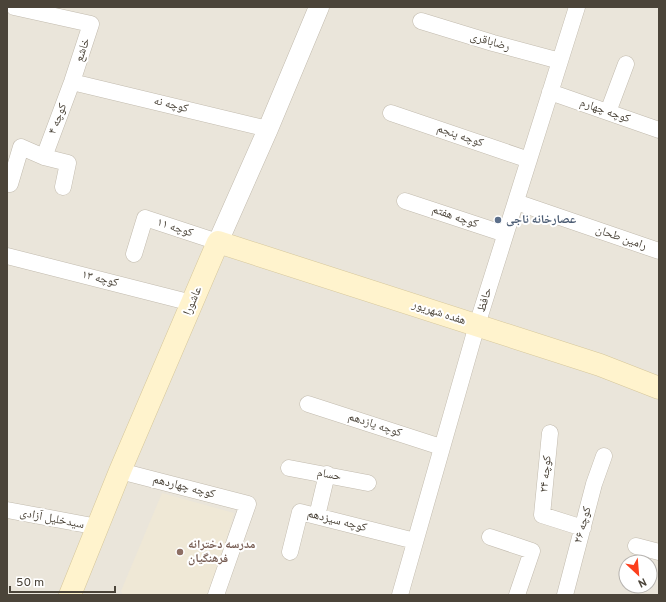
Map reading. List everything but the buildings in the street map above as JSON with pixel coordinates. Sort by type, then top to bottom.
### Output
[{"type":"main road","name":"عاشورا","points":[[70,595],[120,471],[218,242]]},
{"type":"main road","name":"هفده شهریور","points":[[218,242],[600,365],[659,388]]},
{"type":"street","name":"خاشع","points":[[14,7],[91,24],[72,82]]},
{"type":"street","name":"عاشورا","points":[[218,242],[268,129],[319,7]]},
{"type":"street","name":"حافظ","points":[[400,595],[477,325],[577,7]]},
{"type":"street","name":"رضاباقری","points":[[421,21],[492,43],[560,61]]},
{"type":"street","points":[[608,112],[626,64]]},
{"type":"street","name":"کوچه نه","points":[[72,82],[268,129]]},
{"type":"street","name":"کوچه ۴","points":[[44,157],[72,82]]},
{"type":"street","name":"کوچه چهارم","points":[[550,92],[659,130]]},
{"type":"street","name":"کوچه پنجم","points":[[391,113],[529,160]]},
{"type":"street","points":[[10,184],[21,148],[44,157],[68,163],[63,187]]},
{"type":"street","name":"کوچه هفتم","points":[[405,200],[505,234]]},
{"type":"street","name":"رامین طحان","points":[[516,202],[659,251]]},
{"type":"street","name":"کوچه ۱۱","points":[[134,254],[145,218],[218,242]]},
{"type":"street","name":"کوچه ۱۳","points":[[7,256],[192,303]]},
{"type":"street","name":"کوچه یازدهم","points":[[308,404],[441,447]]},
{"type":"street","name":"کوچه ۲۴","points":[[550,433],[542,515],[583,528]]},
{"type":"street","name":"کوچه ۲۶","points":[[565,595],[594,484],[604,456]]},
{"type":"street","name":"حسام","points":[[290,468],[368,482]]},
{"type":"street","name":"کوچه چهاردهم","points":[[120,471],[248,504],[216,595]]},
{"type":"street","points":[[317,516],[327,474]]},
{"type":"street","name":"سیدخلیل آزادی","points":[[7,510],[98,527]]},
{"type":"street","name":"کوچه سیزدهم","points":[[290,552],[300,512],[415,541]]},
{"type":"street","points":[[490,537],[532,551],[517,595]]},
{"type":"street","points":[[636,546],[659,552]]},
{"type":"shaded area","points":[[7,7],[659,7],[659,595],[7,595]]},
{"type":"shaded area","name":"مدرسه دخترانه فرهنگیان","points":[[162,493],[234,513],[211,595],[123,595],[121,591]]},
{"type":"place","name":"عصارخانه ناجی","points":[[498,220]]},
{"type":"place","name":"مدرسه دخترانه فرهنگیان","points":[[180,552]]}]
